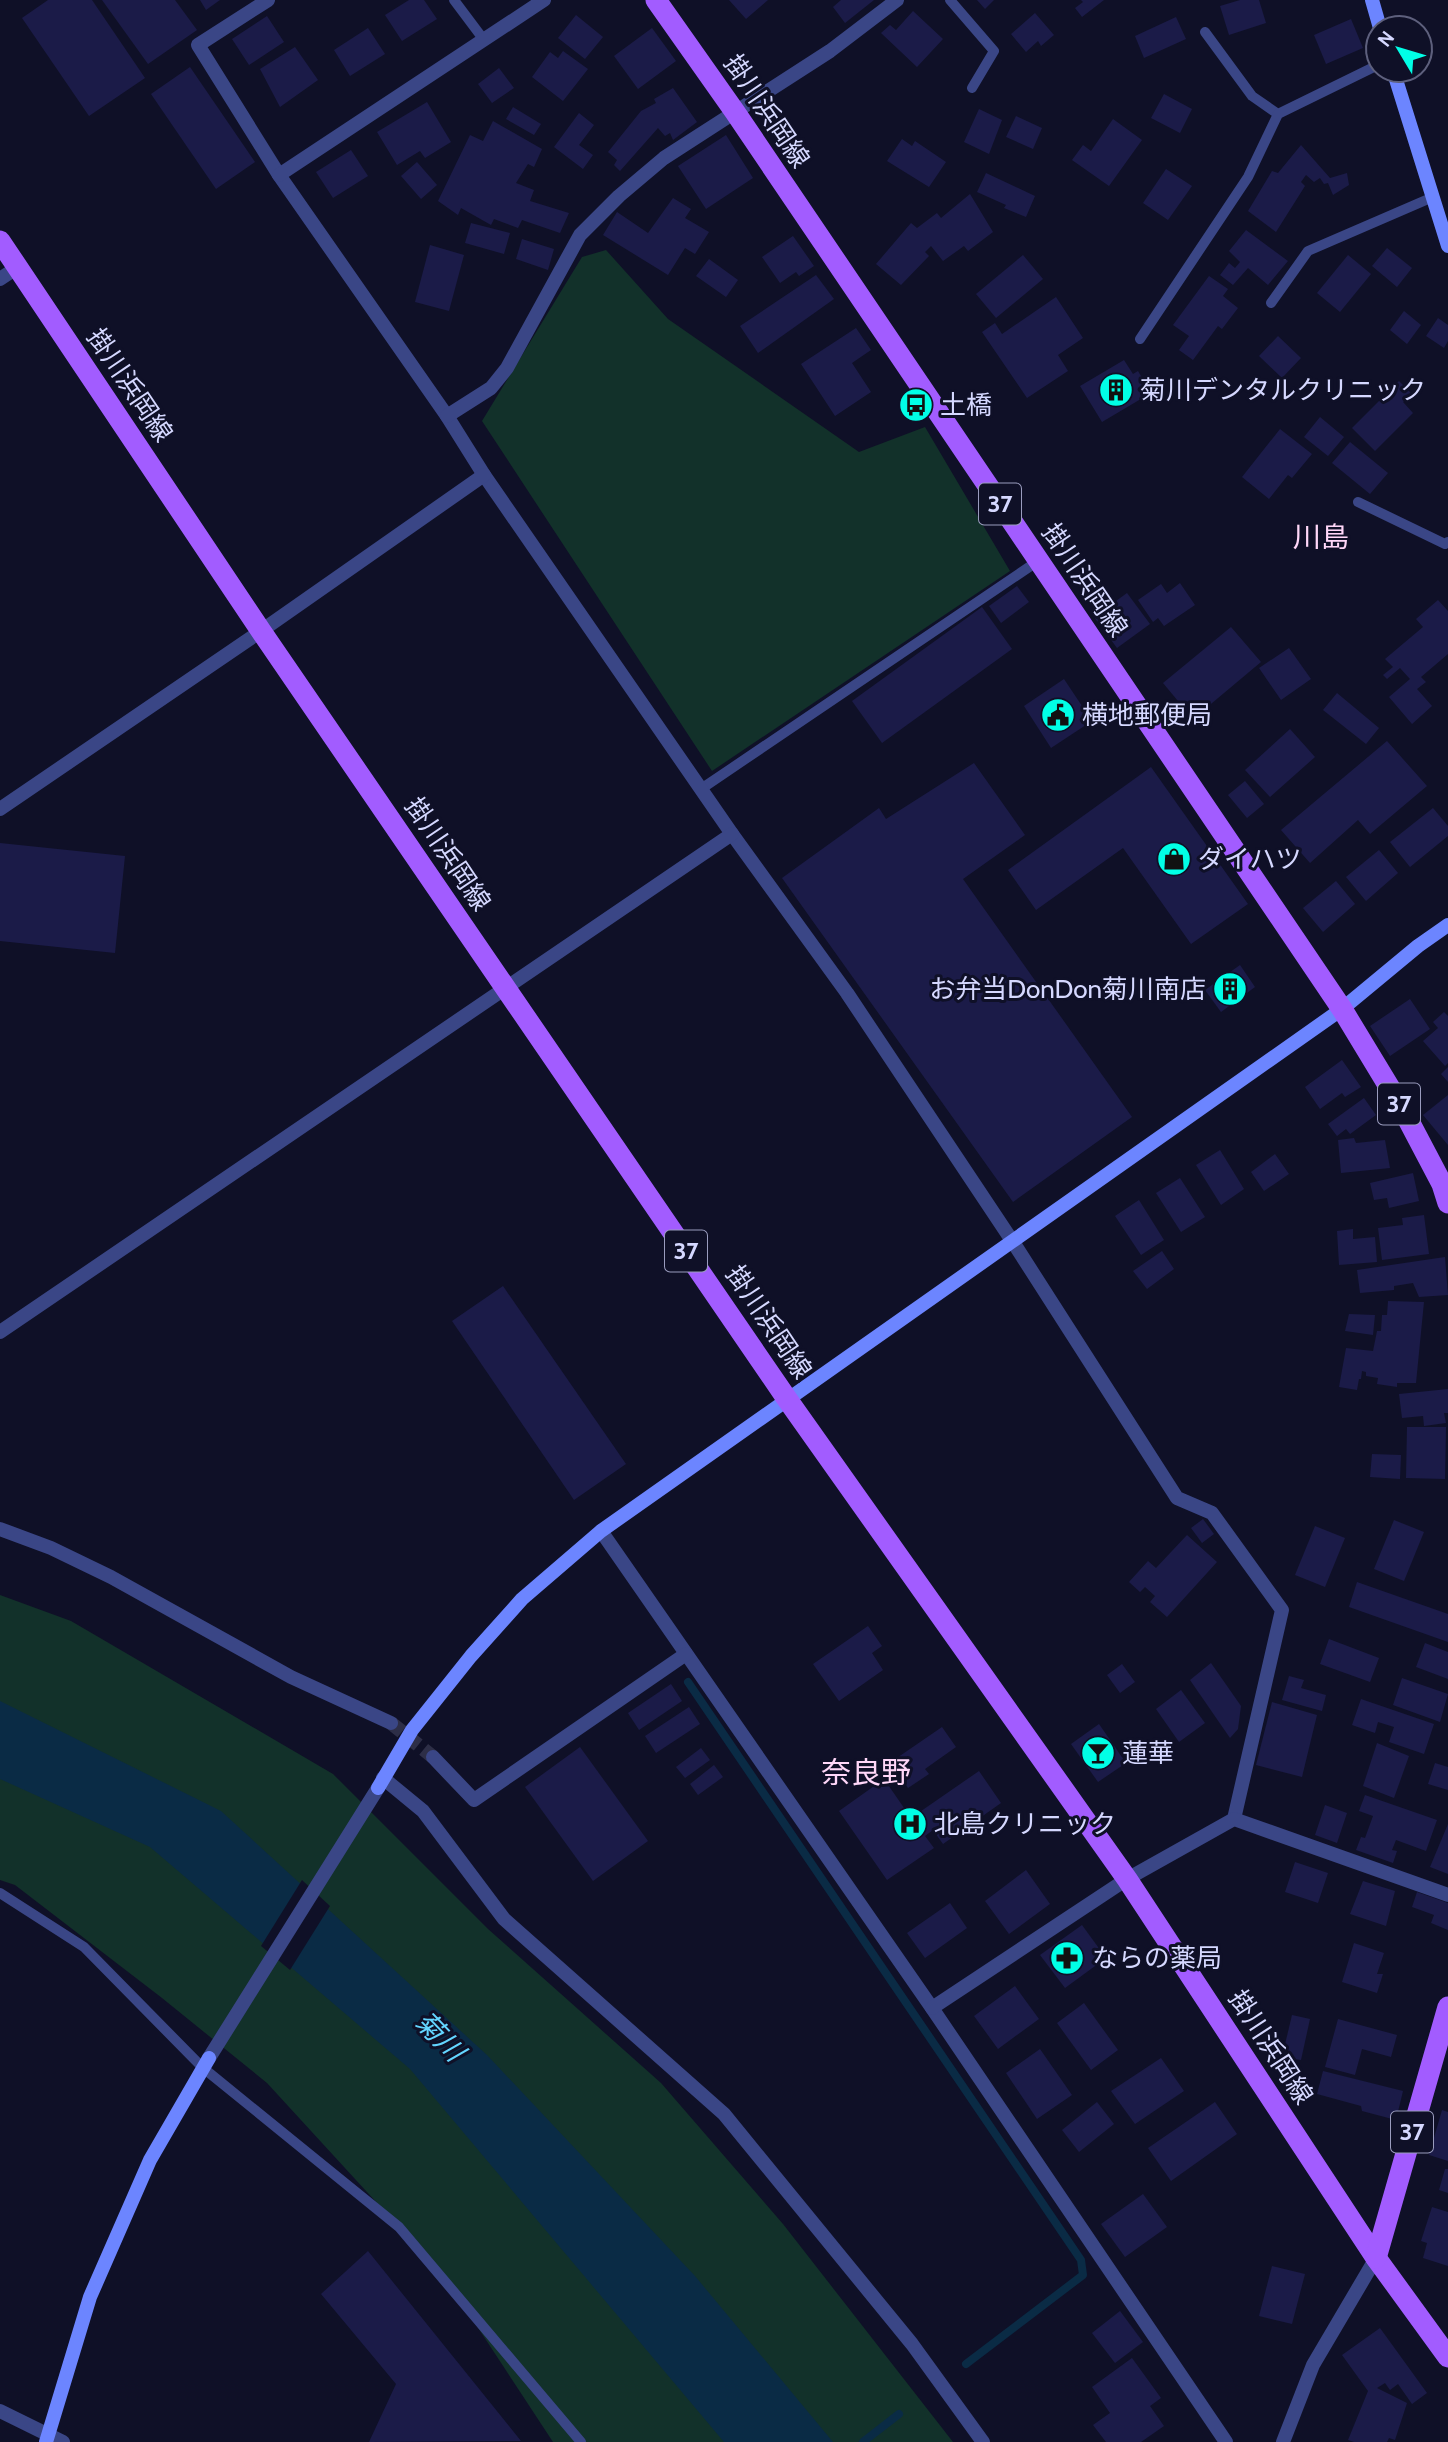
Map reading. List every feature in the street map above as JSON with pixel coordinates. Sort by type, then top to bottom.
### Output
[{"type":"main road","name":"掛川浜岡線","points":[[656,0],[735,112],[1342,1009],[1402,1108],[1446,1188]]},
{"type":"main road","name":"掛川浜岡線","points":[[0,241],[261,631],[788,1399],[1128,1879],[1377,2258],[1448,2357]]},
{"type":"main road","name":"37","points":[[1377,2258],[1448,2007]]},
{"type":"street","points":[[268,0],[198,45],[279,175],[732,834],[847,993],[1013,1242],[1177,1498],[1212,1513],[1282,1610],[1234,1819],[1128,1879],[932,2008]]},
{"type":"street","points":[[279,175],[544,0]]},
{"type":"street","points":[[447,416],[491,388],[508,368],[580,235],[619,196],[664,158],[830,51],[897,0]]},
{"type":"street","points":[[1397,84],[1448,246]]},
{"type":"street","points":[[0,279],[18,267]]},
{"type":"street","points":[[0,809],[484,475]]},
{"type":"street","points":[[0,1332],[732,834]]},
{"type":"street","points":[[48,2439],[90,2297],[150,2160],[205,2063],[412,1730],[471,1656],[522,1599],[601,1531],[1342,1009],[1418,946],[1448,925]]},
{"type":"street","points":[[0,1529],[51,1548],[111,1577],[291,1677],[391,1723]]},
{"type":"street","points":[[601,1531],[932,2008],[1226,2442]]},
{"type":"street","points":[[433,1757],[474,1800],[686,1654]]},
{"type":"street","points":[[380,1783],[423,1811],[504,1919],[724,2114],[912,2344],[983,2442]]},
{"type":"street","points":[[1234,1819],[1448,1895]]},
{"type":"street","points":[[1283,2442],[1313,2365],[1377,2258]]},
{"type":"street","points":[[0,2410],[48,2439],[63,2442]]},
{"type":"lane","points":[[454,0],[484,40]]},
{"type":"lane","points":[[950,0],[994,51],[972,88]]},
{"type":"lane","points":[[1205,32],[1252,96],[1278,114]]},
{"type":"lane","points":[[1140,339],[1248,177],[1278,114],[1364,72]]},
{"type":"lane","points":[[1271,303],[1308,251],[1433,197]]},
{"type":"lane","points":[[1358,502],[1445,544],[1448,542]]},
{"type":"lane","points":[[701,789],[1038,561]]},
{"type":"lane","points":[[0,1893],[84,1947],[205,2063],[399,2227],[581,2442]]},
{"type":"green space","points":[[606,250],[668,319],[859,452],[925,427],[1010,571],[712,771],[482,421],[582,257]]},
{"type":"green space","points":[[0,1595],[71,1621],[333,1774],[488,1929],[661,2083],[783,2224],[953,2442],[553,2442],[444,2276],[267,2083],[15,1885],[0,1880]]},
{"type":"water","name":"菊川","points":[[0,1701],[221,1811],[487,2055],[695,2276],[833,2442],[724,2442],[410,2069],[150,1847],[0,1779]]},
{"type":"pier","points":[[302,1880],[330,1906],[290,1970],[261,1946]]},
{"type":"building","points":[[48,0],[92,0],[145,78],[89,116],[22,18]]},
{"type":"building","points":[[102,0],[175,0],[197,30],[148,64]]},
{"type":"building","points":[[200,0],[220,0],[206,10]]},
{"type":"building","points":[[409,0],[424,0],[437,19],[402,41],[385,15]]},
{"type":"building","points":[[729,0],[768,0],[746,19]]},
{"type":"building","points":[[841,0],[874,0],[845,23],[833,7]]},
{"type":"building","points":[[977,0],[994,0],[985,9]]},
{"type":"building","points":[[1081,0],[1104,0],[1082,17],[1075,8],[1083,2]]},
{"type":"building","points":[[1240,0],[1259,0],[1266,23],[1229,35],[1220,6]]},
{"type":"building","points":[[913,11],[943,39],[917,67],[881,33],[890,25],[896,30]]},
{"type":"building","points":[[1035,13],[1054,35],[1041,46],[1038,41],[1026,52],[1011,34]]},
{"type":"building","points":[[576,15],[603,37],[585,59],[558,38]]},
{"type":"building","points":[[267,16],[284,42],[249,65],[232,39]]},
{"type":"building","points":[[1176,17],[1186,39],[1144,58],[1135,36]]},
{"type":"building","points":[[1351,19],[1363,48],[1326,64],[1314,35]]},
{"type":"building","points":[[368,28],[385,54],[350,76],[334,50]]},
{"type":"building","points":[[652,28],[676,61],[638,89],[614,56]]},
{"type":"building","points":[[295,47],[318,80],[280,107],[260,69]]},
{"type":"building","points":[[563,51],[588,69],[563,101],[532,77],[550,52],[558,58]]},
{"type":"building","points":[[190,67],[255,162],[216,189],[151,94]]},
{"type":"building","points":[[499,68],[514,88],[492,103],[478,84]]},
{"type":"building","points":[[673,88],[697,122],[673,140],[670,133],[665,136],[658,128],[620,171],[614,165],[617,160],[608,152],[641,111],[656,103],[654,99]]},
{"type":"building","points":[[1164,94],[1192,109],[1180,133],[1151,118]]},
{"type":"building","points":[[427,102],[451,142],[425,158],[420,151],[397,165],[377,132]]},
{"type":"building","points":[[513,107],[541,124],[534,135],[506,119]]},
{"type":"building","points":[[979,109],[1002,120],[989,154],[964,142]]},
{"type":"building","points":[[579,113],[594,125],[579,145],[593,155],[583,169],[554,147]]},
{"type":"building","points":[[1016,116],[1042,128],[1033,149],[1006,137]]},
{"type":"building","points":[[1113,119],[1142,140],[1109,186],[1072,160],[1083,145],[1091,151]]},
{"type":"building","points":[[493,121],[542,149],[534,167],[528,164],[516,183],[534,190],[530,201],[569,213],[560,233],[522,220],[518,228],[494,219],[491,225],[461,208],[458,215],[438,201],[470,135],[483,141]]},
{"type":"building","points":[[726,135],[753,178],[706,209],[678,166]]},
{"type":"building","points":[[902,139],[912,146],[915,141],[946,162],[929,187],[887,161]]},
{"type":"building","points":[[1301,145],[1330,178],[1347,173],[1349,185],[1333,195],[1328,183],[1324,184],[1320,178],[1314,182],[1306,175],[1301,182],[1305,186],[1276,232],[1248,211],[1272,171],[1278,173]]},
{"type":"building","points":[[351,150],[368,176],[333,198],[316,172]]},
{"type":"building","points":[[417,162],[437,185],[421,199],[401,176]]},
{"type":"building","points":[[1166,169],[1192,186],[1168,220],[1143,203]]},
{"type":"building","points":[[986,173],[1035,196],[1026,217],[977,192]]},
{"type":"building","points":[[970,194],[993,232],[968,251],[964,246],[943,261],[931,246],[925,252],[929,256],[901,285],[876,264],[911,223],[917,228],[937,213],[941,218]]},
{"type":"building","points":[[673,198],[691,209],[685,218],[709,232],[695,254],[685,248],[668,275],[603,235],[617,212],[648,233]]},
{"type":"building","points":[[471,223],[510,233],[504,254],[465,243]]},
{"type":"building","points":[[1246,230],[1288,261],[1268,285],[1248,268],[1233,285],[1220,275],[1229,263],[1235,268],[1240,262],[1229,251]]},
{"type":"building","points":[[793,236],[814,266],[799,276],[796,272],[780,283],[762,257]]},
{"type":"building","points":[[522,239],[554,249],[548,270],[516,259]]},
{"type":"building","points":[[430,245],[464,255],[449,311],[415,302]]},
{"type":"building","points":[[1387,248],[1412,268],[1397,287],[1372,266]]},
{"type":"building","points":[[1023,255],[1043,279],[996,318],[976,294]]},
{"type":"building","points":[[1348,255],[1371,274],[1340,312],[1317,293]]},
{"type":"building","points":[[709,259],[738,280],[726,297],[696,276]]},
{"type":"building","points":[[816,275],[834,299],[758,353],[740,326]]},
{"type":"building","points":[[1209,276],[1228,289],[1223,296],[1238,308],[1222,329],[1218,326],[1193,360],[1179,350],[1189,336],[1173,325]]},
{"type":"building","points":[[1056,297],[1083,338],[1058,355],[1068,371],[1027,398],[982,332],[995,323],[1002,334]]},
{"type":"building","points":[[1404,311],[1421,325],[1407,344],[1390,330]]},
{"type":"building","points":[[1438,318],[1448,325],[1448,341],[1444,348],[1426,336]]},
{"type":"building","points":[[856,328],[871,350],[852,363],[871,392],[835,416],[801,364]]},
{"type":"building","points":[[1278,336],[1301,358],[1282,378],[1259,356]]},
{"type":"building","name":"菊川デンタルクリニック","points":[[1124,360],[1133,374],[1138,371],[1151,393],[1102,422],[1080,386]]},
{"type":"building","points":[[1399,381],[1412,394],[1403,402],[1413,413],[1375,451],[1352,428]]},
{"type":"building","points":[[1320,417],[1344,437],[1328,456],[1304,437]]},
{"type":"building","points":[[1280,429],[1312,454],[1292,478],[1288,475],[1269,499],[1242,477]]},
{"type":"building","points":[[1350,442],[1388,473],[1370,494],[1332,463]]},
{"type":"building","points":[[1180,583],[1195,605],[1164,626],[1158,618],[1153,622],[1138,600],[1161,584],[1167,593]]},
{"type":"building","points":[[1017,586],[1029,602],[1001,623],[989,606]]},
{"type":"building","points":[[1127,593],[1150,624],[1117,648],[1094,617]]},
{"type":"building","points":[[1438,600],[1448,611],[1448,654],[1421,677],[1426,682],[1417,689],[1432,706],[1412,724],[1389,697],[1410,679],[1400,668],[1387,679],[1383,675],[1393,667],[1385,659],[1423,627],[1416,619]]},
{"type":"building","points":[[982,607],[1012,649],[882,743],[852,701]]},
{"type":"building","points":[[1231,627],[1261,662],[1193,719],[1163,683]]},
{"type":"building","points":[[1289,648],[1311,679],[1281,700],[1259,668]]},
{"type":"building","points":[[1064,679],[1092,721],[1051,748],[1024,706]]},
{"type":"building","points":[[1337,693],[1379,728],[1366,744],[1323,710]]},
{"type":"building","points":[[1290,729],[1315,757],[1270,797],[1245,770]]},
{"type":"building","points":[[1387,741],[1427,786],[1370,834],[1358,820],[1310,863],[1281,830]]},
{"type":"building","points":[[974,763],[1025,835],[963,879],[1132,1117],[1013,1202],[782,878],[879,808],[886,819]]},
{"type":"building","name":"ダイハツ","points":[[1151,767],[1248,904],[1191,944],[1123,848],[1036,910],[1008,870]]},
{"type":"building","points":[[1245,781],[1264,804],[1247,818],[1228,795]]},
{"type":"building","points":[[1433,808],[1448,826],[1448,836],[1410,867],[1390,842]]},
{"type":"building","points":[[0,843],[125,856],[115,953],[0,941]]},
{"type":"building","points":[[1379,850],[1398,873],[1366,901],[1346,877]]},
{"type":"building","points":[[1336,881],[1355,904],[1323,932],[1303,908]]},
{"type":"building","name":"お弁当DonDon菊川南店","points":[[1240,965],[1255,987],[1221,1012],[1205,990]]},
{"type":"building","points":[[1410,999],[1430,1029],[1390,1056],[1370,1026]]},
{"type":"building","points":[[1444,1012],[1448,1016],[1448,1063],[1445,1066],[1423,1041],[1438,1028],[1433,1022]]},
{"type":"building","points":[[1342,1060],[1361,1087],[1345,1097],[1342,1093],[1320,1109],[1305,1087]]},
{"type":"building","points":[[1448,1067],[1448,1082],[1441,1074]]},
{"type":"building","points":[[1448,1095],[1448,1145],[1423,1115]]},
{"type":"building","points":[[1364,1098],[1376,1115],[1350,1134],[1346,1129],[1337,1136],[1328,1124]]},
{"type":"building","points":[[1354,1138],[1356,1143],[1385,1140],[1390,1168],[1341,1173],[1338,1140]]},
{"type":"building","points":[[1220,1150],[1244,1189],[1221,1205],[1196,1165]]},
{"type":"building","points":[[1275,1154],[1289,1174],[1264,1191],[1251,1172]]},
{"type":"building","points":[[1413,1173],[1419,1201],[1389,1208],[1387,1198],[1374,1200],[1370,1183]]},
{"type":"building","points":[[1180,1178],[1205,1217],[1181,1232],[1156,1193]]},
{"type":"building","points":[[1139,1200],[1164,1240],[1141,1255],[1115,1216]]},
{"type":"building","points":[[1424,1215],[1429,1254],[1382,1260],[1378,1228],[1403,1225],[1402,1218]]},
{"type":"building","points":[[1353,1229],[1353,1239],[1375,1237],[1377,1262],[1339,1265],[1337,1231]]},
{"type":"building","points":[[1162,1251],[1174,1269],[1147,1289],[1133,1271]]},
{"type":"building","points":[[1445,1257],[1448,1295],[1419,1297],[1413,1283],[1394,1286],[1394,1290],[1360,1293],[1357,1270]]},
{"type":"building","points":[[503,1286],[626,1464],[574,1500],[452,1321]]},
{"type":"building","points":[[1388,1301],[1424,1302],[1416,1383],[1397,1383],[1397,1387],[1377,1384],[1378,1378],[1366,1376],[1366,1372],[1362,1371],[1357,1390],[1339,1387],[1346,1348],[1373,1351],[1377,1331],[1381,1331],[1382,1315],[1387,1315]]},
{"type":"building","points":[[1349,1314],[1375,1315],[1373,1335],[1345,1331]]},
{"type":"building","points":[[1448,1389],[1448,1413],[1444,1413],[1446,1423],[1424,1426],[1423,1416],[1402,1418],[1399,1394]]},
{"type":"building","points":[[1407,1427],[1446,1427],[1445,1479],[1406,1478]]},
{"type":"building","points":[[1372,1454],[1401,1455],[1400,1479],[1370,1477]]},
{"type":"building","points":[[1203,1519],[1214,1534],[1202,1543],[1191,1528]]},
{"type":"building","points":[[1394,1520],[1424,1532],[1404,1581],[1374,1569]]},
{"type":"building","points":[[1315,1526],[1345,1538],[1325,1587],[1295,1575]]},
{"type":"building","points":[[1187,1535],[1217,1562],[1167,1617],[1150,1602],[1155,1596],[1145,1587],[1140,1592],[1129,1582],[1148,1561],[1156,1568]]},
{"type":"building","points":[[1357,1582],[1448,1614],[1448,1642],[1349,1607]]},
{"type":"building","points":[[868,1626],[882,1646],[872,1653],[883,1670],[839,1701],[813,1664]]},
{"type":"building","points":[[1329,1639],[1379,1658],[1370,1682],[1320,1664]]},
{"type":"building","points":[[1425,1643],[1448,1652],[1448,1679],[1416,1667]]},
{"type":"building","points":[[1211,1663],[1241,1706],[1238,1729],[1230,1738],[1190,1680]]},
{"type":"building","points":[[1122,1664],[1135,1682],[1120,1693],[1107,1675]]},
{"type":"building","points":[[1289,1676],[1304,1680],[1301,1688],[1326,1695],[1322,1711],[1282,1700]]},
{"type":"building","points":[[1402,1678],[1448,1694],[1440,1722],[1393,1705]]},
{"type":"building","points":[[671,1684],[682,1701],[639,1730],[628,1713]]},
{"type":"building","points":[[1181,1690],[1205,1723],[1179,1742],[1156,1709]]},
{"type":"building","points":[[1361,1699],[1434,1724],[1424,1754],[1389,1742],[1394,1727],[1378,1722],[1375,1733],[1352,1725]]},
{"type":"building","points":[[1272,1702],[1317,1715],[1302,1777],[1256,1765]]},
{"type":"building","points":[[689,1707],[700,1724],[656,1753],[645,1736]]},
{"type":"building","name":"蓮華","points":[[1099,1724],[1126,1763],[1098,1782],[1071,1744]]},
{"type":"building","points":[[942,1727],[956,1747],[925,1769],[929,1774],[908,1788],[891,1762]]},
{"type":"building","points":[[1377,1743],[1409,1756],[1394,1798],[1363,1786]]},
{"type":"building","points":[[580,1747],[648,1841],[593,1881],[525,1787]]},
{"type":"building","points":[[701,1748],[710,1760],[685,1778],[676,1767]]},
{"type":"building","points":[[1435,1763],[1448,1767],[1448,1790],[1428,1784]]},
{"type":"building","points":[[714,1765],[723,1777],[698,1795],[690,1784]]},
{"type":"building","name":"北島クリニック","points":[[979,1771],[1001,1803],[943,1844],[933,1830],[925,1836],[934,1848],[887,1880],[839,1811],[884,1779],[911,1818]]},
{"type":"building","points":[[1365,1795],[1437,1820],[1426,1851],[1396,1840],[1392,1850],[1397,1851],[1393,1863],[1356,1850],[1361,1837],[1365,1838],[1373,1816],[1359,1811]]},
{"type":"building","points":[[1325,1805],[1347,1813],[1337,1843],[1315,1835]]},
{"type":"building","points":[[1448,1824],[1448,1874],[1430,1867]]},
{"type":"building","points":[[1295,1862],[1328,1873],[1318,1903],[1285,1892]]},
{"type":"building","points":[[1026,1870],[1050,1904],[1009,1934],[985,1901]]},
{"type":"building","points":[[1363,1881],[1395,1891],[1386,1926],[1350,1914]]},
{"type":"building","points":[[1417,1892],[1448,1903],[1448,1930],[1431,1923],[1434,1915],[1412,1907]]},
{"type":"building","points":[[950,1903],[967,1928],[925,1958],[907,1933]]},
{"type":"building","points":[[1082,1925],[1106,1958],[1065,1988],[1040,1955]]},
{"type":"building","points":[[1354,1943],[1384,1953],[1377,1974],[1383,1974],[1377,1993],[1342,1982]]},
{"type":"building","points":[[1015,1986],[1039,2019],[998,2049],[974,2016]]},
{"type":"building","points":[[1084,2003],[1118,2050],[1091,2070],[1057,2023]]},
{"type":"building","points":[[1292,2015],[1310,2019],[1301,2060],[1282,2057]]},
{"type":"building","points":[[1338,2019],[1397,2035],[1391,2057],[1362,2049],[1355,2075],[1325,2067]]},
{"type":"building","points":[[1040,2049],[1072,2095],[1037,2119],[1006,2073]]},
{"type":"building","points":[[1161,2058],[1184,2091],[1135,2124],[1111,2091]]},
{"type":"building","points":[[1323,2071],[1403,2091],[1396,2120],[1362,2111],[1361,2106],[1317,2094]]},
{"type":"building","points":[[1097,2102],[1114,2124],[1079,2152],[1062,2130]]},
{"type":"building","points":[[1215,2102],[1237,2134],[1171,2181],[1148,2148]]},
{"type":"building","points":[[1442,2110],[1448,2112],[1448,2161],[1429,2155]]},
{"type":"building","points":[[1445,2169],[1448,2169],[1448,2193],[1439,2190]]},
{"type":"building","points":[[1143,2194],[1167,2227],[1125,2257],[1101,2224]]},
{"type":"building","points":[[1432,2207],[1448,2212],[1448,2266],[1423,2258],[1427,2243],[1421,2241]]},
{"type":"building","points":[[368,2251],[521,2441],[369,2442],[396,2384],[321,2294]]},
{"type":"building","points":[[1272,2266],[1305,2274],[1292,2324],[1259,2316]]},
{"type":"building","points":[[1120,2311],[1143,2342],[1115,2363],[1092,2333]]},
{"type":"building","points":[[1380,2328],[1427,2393],[1412,2404],[1398,2384],[1390,2390],[1385,2383],[1377,2388],[1407,2403],[1395,2440],[1389,2438],[1387,2442],[1354,2442],[1348,2440],[1368,2391],[1342,2355]]},
{"type":"building","points":[[1132,2358],[1161,2398],[1150,2406],[1164,2426],[1141,2442],[1106,2442],[1093,2425],[1110,2413],[1092,2387]]},
{"type":"waterway","points":[[688,1682],[1081,2260],[1083,2275],[966,2364]]},
{"type":"waterway","points":[[863,2442],[899,2414]]},
{"type":"tunnel","points":[[391,1723],[433,1757]]},
{"type":"place","name":"菊川デンタルクリニック","points":[[1116,390]]},
{"type":"place","name":"土橋","points":[[916,405]]},
{"type":"place","name":"横地郵便局","points":[[1058,715]]},
{"type":"place","name":"ダイハツ","points":[[1174,859]]},
{"type":"place","name":"お弁当DonDon菊川南店","points":[[1230,989]]},
{"type":"place","name":"蓮華","points":[[1098,1753]]},
{"type":"place","name":"北島クリニック","points":[[910,1824]]},
{"type":"place","name":"ならの薬局","points":[[1067,1958]]},
{"type":"district","name":"川島","points":[[1321,537]]},
{"type":"district","name":"奈良野","points":[[866,1773]]}]
